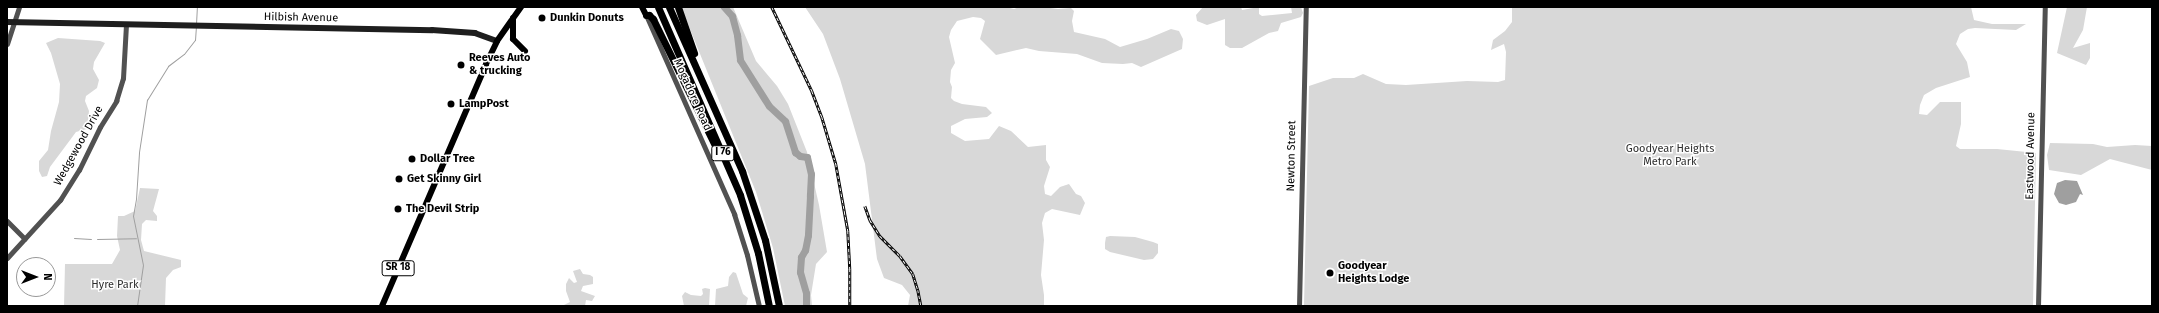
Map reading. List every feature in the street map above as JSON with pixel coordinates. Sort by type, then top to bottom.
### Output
[{"type":"highway","name":"I 76","points":[[658,7],[734,177],[752,233],[769,306]]},
{"type":"highway","name":"I 76","points":[[669,7],[712,102],[754,205],[771,262],[779,306]]},
{"type":"highway","points":[[678,7],[712,102]]},
{"type":"highway","points":[[646,15],[649,15],[654,19],[710,137],[734,177]]},
{"type":"main road","name":"SR 18","points":[[382,306],[497,41],[521,7]]},
{"type":"main road","name":"Mogadore Road","points":[[642,7],[646,15]]},
{"type":"main road","points":[[514,17],[513,39],[525,51]]},
{"type":"main road","name":"Hilbish Avenue","points":[[7,22],[467,32],[485,36],[497,41]]},
{"type":"street","points":[[7,44],[16,22],[19,7]]},
{"type":"street","name":"Newton Street","points":[[1299,306],[1306,7]]},
{"type":"street","name":"Eastwood Avenue","points":[[2038,306],[2045,7]]},
{"type":"street","name":"Mogadore Road","points":[[646,15],[734,214],[747,255],[759,306]]},
{"type":"street","name":"Wedgewood Drive","points":[[7,258],[60,200],[84,162],[100,127],[117,98],[125,66],[126,24]]},
{"type":"street","points":[[7,221],[24,239]]},
{"type":"green space","points":[[681,7],[733,7],[756,61],[777,86],[788,104],[807,152],[819,205],[827,252],[816,264],[811,295],[812,306],[785,306],[773,248],[756,192]]},
{"type":"green space","points":[[805,7],[1006,7],[1014,9],[1019,7],[1043,7],[1058,9],[1071,8],[1074,11],[1072,21],[1074,32],[1105,39],[1120,47],[1147,39],[1171,29],[1179,31],[1183,39],[1182,49],[1141,67],[1132,63],[1102,63],[1077,54],[1039,51],[1026,48],[996,55],[980,39],[985,21],[981,18],[973,17],[957,21],[951,30],[949,37],[955,63],[951,70],[951,98],[962,104],[986,107],[992,113],[987,117],[965,119],[951,126],[951,133],[965,141],[989,139],[999,126],[1011,131],[1028,147],[1046,145],[1046,160],[1050,167],[1044,186],[1045,194],[1051,196],[1060,187],[1069,184],[1076,194],[1081,196],[1085,203],[1080,215],[1052,209],[1045,213],[1042,223],[1044,240],[1041,275],[1044,306],[908,306],[910,295],[902,285],[884,278],[877,259],[865,164],[840,79],[823,34]]},
{"type":"green space","points":[[1203,7],[1241,7],[1242,10],[1259,7],[1259,14],[1262,16],[1292,13],[1291,7],[1301,7],[1303,13],[1301,17],[1281,23],[1278,31],[1269,33],[1242,48],[1230,48],[1225,45],[1225,19],[1207,25],[1197,21],[1196,15]]},
{"type":"green space","name":"Goodyear Heights Metro Park","points":[[1512,7],[1971,7],[1974,20],[1992,24],[2026,24],[2016,30],[1975,28],[1968,29],[1960,34],[1956,44],[1967,62],[1970,77],[1936,88],[1924,95],[1920,105],[1919,114],[1927,115],[1940,102],[1961,102],[1961,124],[1956,146],[1960,149],[1997,149],[2036,153],[2033,306],[1304,306],[1309,86],[1333,78],[1354,78],[1363,74],[1386,84],[1406,85],[1467,81],[1498,82],[1505,80],[1506,52],[1504,44],[1491,50],[1493,40],[1505,31],[1512,22]]},
{"type":"green space","points":[[2067,7],[2087,7],[2083,30],[2073,48],[2090,43],[2090,58],[2086,65],[2057,53]]},
{"type":"green space","points":[[58,38],[100,41],[105,43],[94,62],[93,69],[99,80],[97,88],[86,96],[85,101],[89,111],[87,129],[76,132],[50,167],[47,176],[42,177],[39,171],[39,161],[48,150],[51,131],[59,102],[60,84],[51,53],[46,43]]},
{"type":"green space","points":[[2050,143],[2093,144],[2107,147],[2135,145],[2152,146],[2152,170],[2110,159],[2081,175],[2049,170],[2047,155]]},
{"type":"green space","name":"Hyre Park","points":[[140,188],[159,189],[153,211],[157,216],[157,221],[146,220],[142,224],[141,240],[144,251],[181,260],[181,267],[173,270],[166,278],[165,306],[64,306],[65,264],[112,264],[120,250],[117,236],[118,216],[124,216],[135,211]]},
{"type":"green space","points":[[1106,237],[1135,237],[1153,242],[1158,244],[1158,253],[1153,259],[1144,260],[1110,252],[1105,249],[1105,243]]},
{"type":"green space","points":[[580,269],[583,274],[593,277],[593,284],[583,286],[581,291],[595,296],[592,301],[586,300],[585,306],[562,306],[570,302],[566,291],[566,284],[569,278],[574,283],[577,282],[573,271]]},
{"type":"green space","points":[[733,272],[736,273],[743,294],[748,298],[746,306],[715,306],[716,289],[728,286],[729,277]]},
{"type":"green space","points":[[702,289],[710,289],[709,306],[684,306],[682,296],[685,292],[691,295],[701,296],[703,294]]},
{"type":"shaded area","points":[[2065,180],[2077,181],[2083,195],[2080,194],[2076,202],[2066,205],[2059,203],[2054,194],[2057,183]]},
{"type":"waterway","points":[[196,24],[197,7]]},
{"type":"waterway","points":[[724,7],[732,16],[737,35],[740,60],[769,106],[785,121],[795,152],[800,156],[807,157],[811,174],[808,235],[805,250],[801,257],[800,272],[806,293],[806,306]]},
{"type":"waterway","points":[[137,306],[143,265],[133,216],[136,199],[139,152],[147,100],[168,66],[184,54],[195,40],[196,27]]},
{"type":"waterway","points":[[74,238],[91,239]]},
{"type":"waterway","points":[[97,239],[136,238]]},
{"type":"railway","points":[[772,7],[812,91],[822,117],[836,164],[848,231],[850,306]]},
{"type":"railway","points":[[865,206],[870,220],[880,236],[900,256],[913,274],[921,306]]},
{"type":"place","name":"Dunkin Donuts","points":[[542,18]]},
{"type":"place","name":"Reeves Auto & trucking","points":[[461,65]]},
{"type":"place","name":"LampPost","points":[[451,104]]},
{"type":"place","name":"Dollar Tree","points":[[412,159]]},
{"type":"place","name":"Get Skinny Girl","points":[[399,179]]},
{"type":"place","name":"The Devil Strip","points":[[398,209]]},
{"type":"place","name":"Goodyear Heights Lodge","points":[[1330,273]]}]
